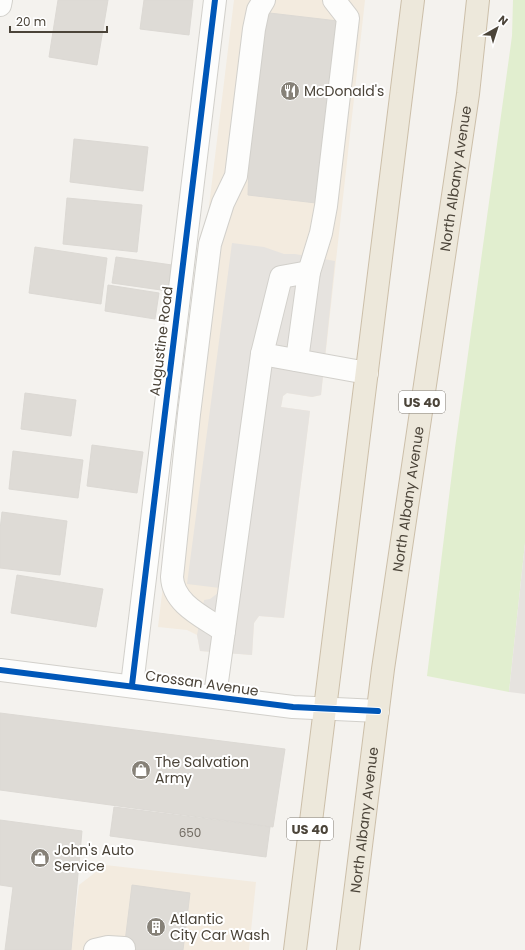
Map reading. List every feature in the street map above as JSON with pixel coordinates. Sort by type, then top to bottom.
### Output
[{"type":"highway","name":"US 40","points":[[295,950],[413,0]]},
{"type":"highway","name":"North Albany Avenue","points":[[348,950],[378,711],[468,94],[478,0]]},
{"type":"street","points":[[0,5],[1,0]]},
{"type":"street","name":"Augustine Road","points":[[132,685],[215,0]]},
{"type":"street","points":[[224,631],[187,606],[172,587],[172,577],[189,414],[210,244],[223,203],[236,176],[254,29],[258,10],[264,0]]},
{"type":"street","points":[[297,360],[309,272],[321,232],[326,206],[348,18],[334,0]]},
{"type":"street","points":[[215,696],[262,354],[281,277],[309,272]]},
{"type":"street","points":[[262,354],[367,372]]},
{"type":"street","name":"Crossan Avenue","points":[[0,670],[132,685],[293,707],[378,711]]},
{"type":"street","points":[[95,950],[108,947],[124,948]]},
{"type":"shaded area","points":[[234,0],[365,0],[321,395],[312,397],[287,393],[283,396],[281,407],[310,411],[284,618],[259,616],[254,623],[252,655],[200,651],[197,635],[187,630],[158,627]]},
{"type":"shaded area","points":[[232,243],[264,247],[284,254],[295,254],[335,261],[321,395],[312,397],[287,393],[283,396],[281,407],[310,411],[284,618],[259,616],[254,623],[252,655],[200,651],[197,635],[204,600],[210,599],[218,593],[220,588],[187,584]]},
{"type":"shaded area","points":[[525,543],[525,694],[509,692]]},
{"type":"shaded area","points":[[105,865],[256,882],[249,950],[71,950],[79,885]]},
{"type":"green space","points":[[513,0],[525,0],[525,543],[509,692],[427,676],[455,448],[512,36]]},
{"type":"building","points":[[58,0],[108,0],[97,65],[49,57]]},
{"type":"building","points":[[144,0],[193,0],[189,35],[140,29]]},
{"type":"building","name":"McDonald's","points":[[261,12],[338,21],[316,203],[248,195],[249,164],[243,161]]},
{"type":"building","points":[[74,139],[148,147],[143,191],[70,182]]},
{"type":"building","points":[[67,198],[142,205],[137,252],[63,244]]},
{"type":"building","points":[[35,247],[107,258],[101,304],[29,293]]},
{"type":"building","points":[[116,257],[172,265],[168,291],[112,283]]},
{"type":"building","points":[[108,285],[159,293],[155,319],[105,311]]},
{"type":"building","points":[[25,393],[76,400],[71,436],[21,429]]},
{"type":"building","points":[[92,445],[143,452],[137,493],[87,486]]},
{"type":"building","points":[[13,451],[83,460],[78,498],[9,489]]},
{"type":"building","points":[[2,512],[67,521],[60,575],[0,568],[0,530]]},
{"type":"building","points":[[17,575],[103,589],[96,627],[11,613]]},
{"type":"building","name":"The Salvation Army","points":[[0,713],[285,749],[273,827],[0,790]]},
{"type":"building","name":"The Salvation Army","points":[[114,807],[270,827],[266,857],[110,836]]},
{"type":"building","name":"John's Auto Service","points":[[0,820],[82,831],[71,950],[5,950],[13,887],[0,885]]},
{"type":"building","name":"Atlantic City Car Wash","points":[[132,885],[190,893],[183,950],[124,950]]},
{"type":"cycle path","points":[[132,685],[215,0]]},
{"type":"cycle path","points":[[0,670],[293,707],[378,711]]},
{"type":"place","name":"McDonald's","points":[[290,91]]},
{"type":"place","name":"The Salvation Army","points":[[141,770]]},
{"type":"place","name":"John's Auto Service","points":[[40,858]]},
{"type":"place","name":"Atlantic City Car Wash","points":[[156,927]]}]
